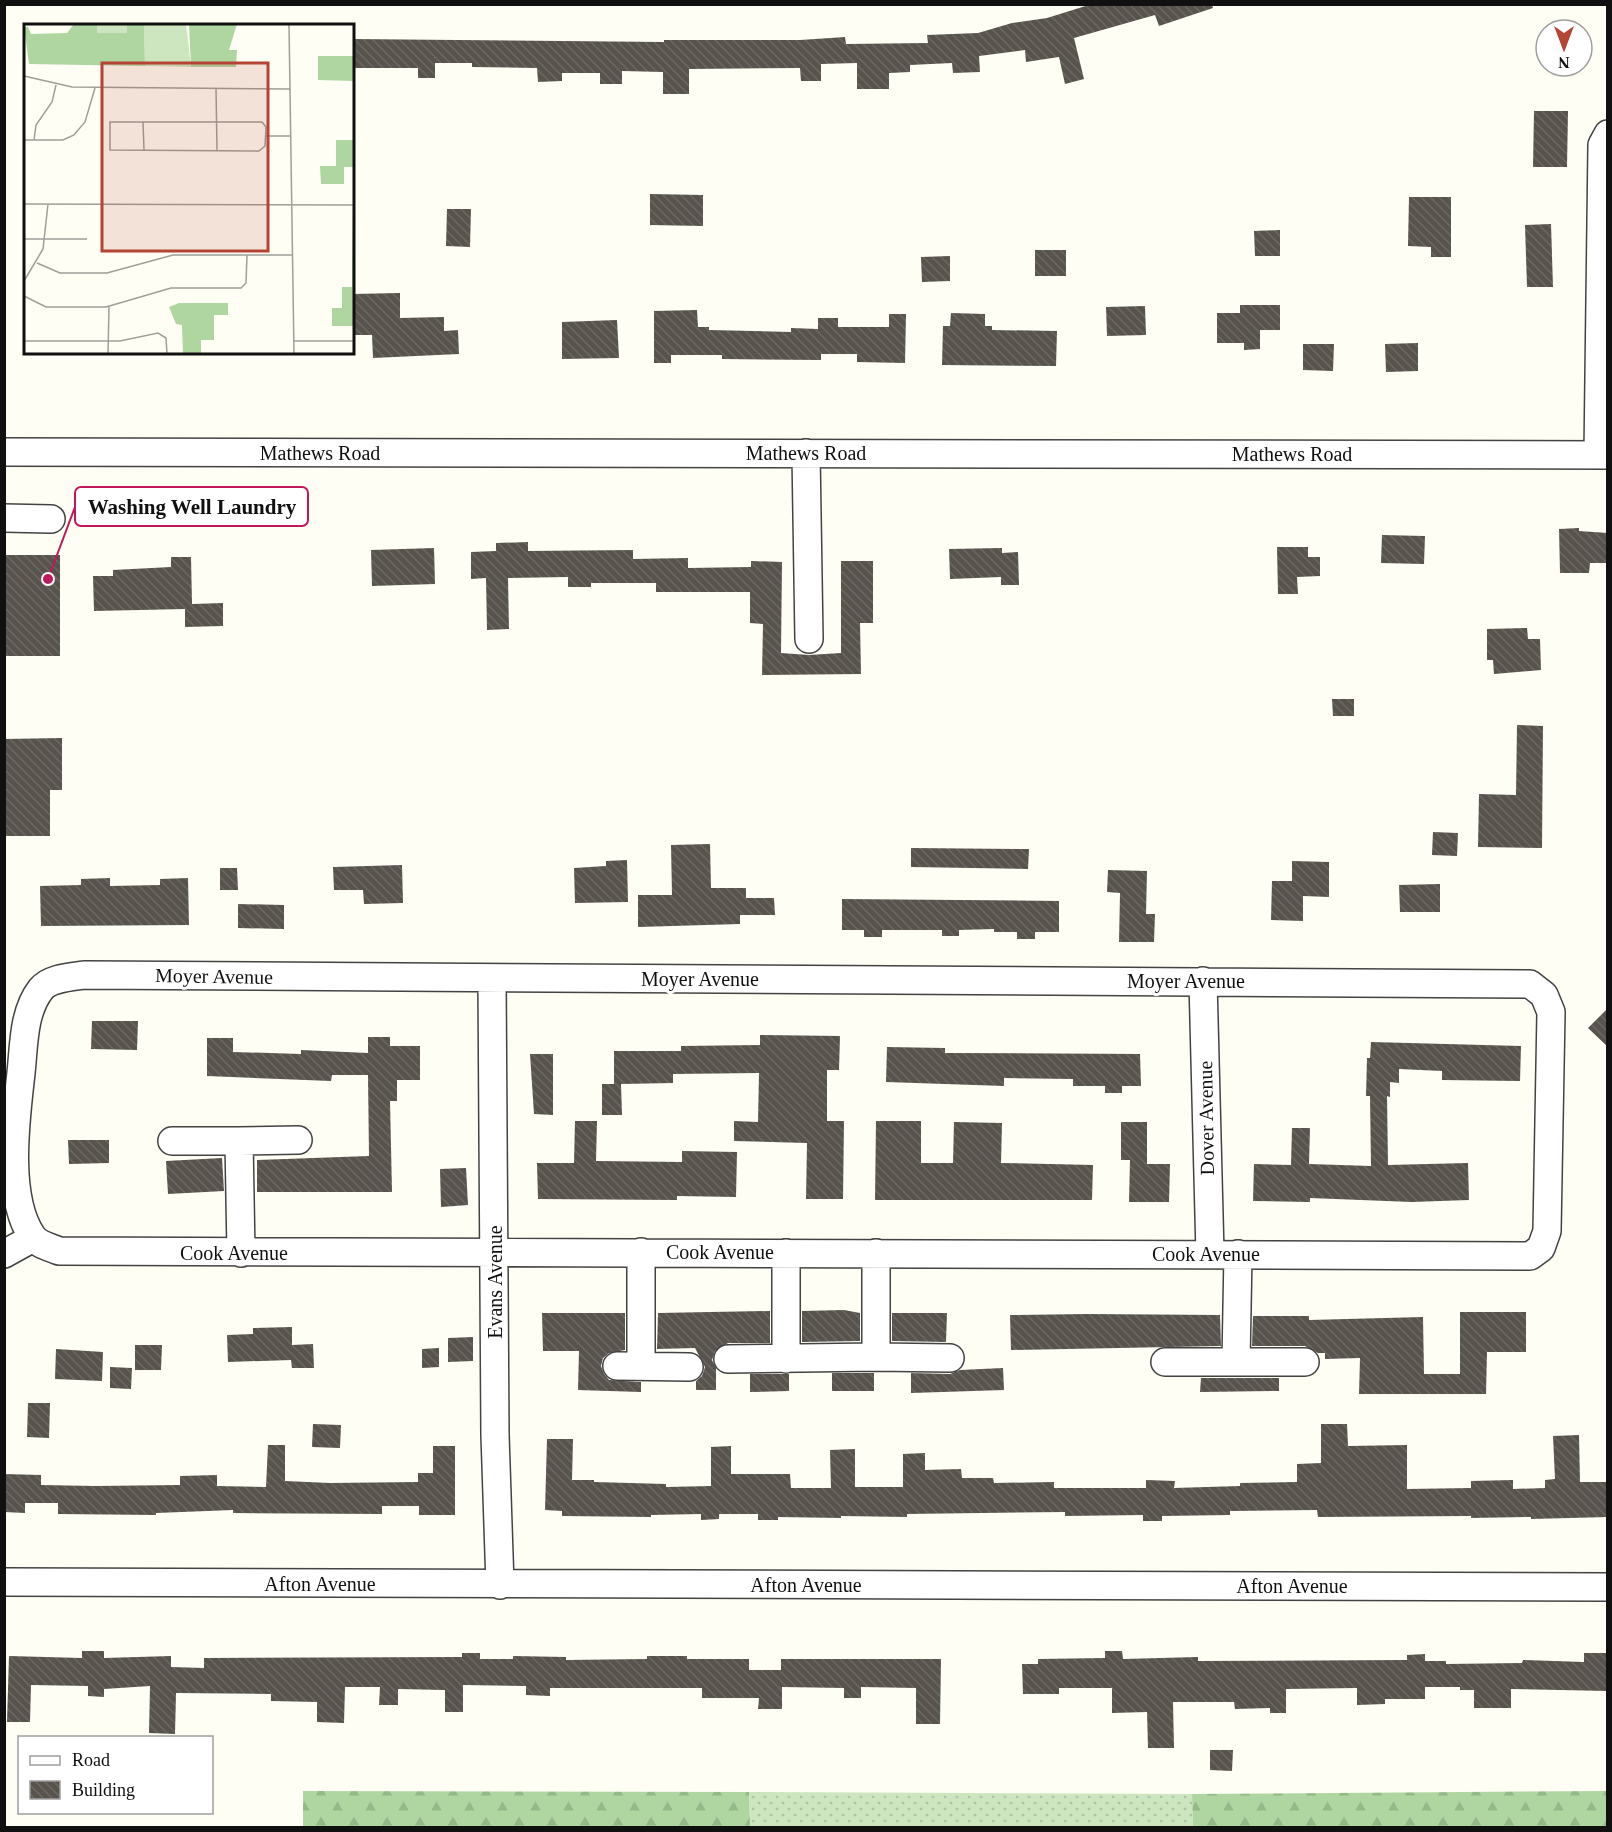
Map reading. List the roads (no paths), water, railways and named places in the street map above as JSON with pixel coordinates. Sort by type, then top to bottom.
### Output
[{"type":"street","points":[[1603,455],[1602,145],[1603,139],[1608,134]]},
{"type":"street","name":"Mathews Road","points":[[4,452],[1603,455]]},
{"type":"street","points":[[806,453],[809,639]]},
{"type":"street","points":[[4,518],[51,519]]},
{"type":"street","name":"Moyer Avenue","points":[[10,1121],[26,1022],[33,1001],[43,986],[61,978],[84,975],[492,979],[1509,982],[1530,984],[1544,995],[1551,1012],[1547,1231],[1541,1248],[1530,1256]]},
{"type":"street","name":"Evans Avenue","points":[[492,979],[496,1252],[495,1435],[500,1585]]},
{"type":"street","name":"Dover Avenue","points":[[1203,981],[1210,1254]]},
{"type":"street","points":[[4,1254],[33,1238],[19,1206],[10,1121]]},
{"type":"street","points":[[172,1141],[298,1140]]},
{"type":"street","points":[[239,1141],[242,1253]]},
{"type":"street","name":"Cook Avenue","points":[[33,1238],[39,1243],[60,1251],[1530,1256]]},
{"type":"street","points":[[641,1252],[629,1366],[689,1367]]},
{"type":"street","points":[[786,1253],[786,1359]]},
{"type":"street","points":[[876,1253],[876,1358]]},
{"type":"street","points":[[1236,1362],[1238,1254]]},
{"type":"street","points":[[728,1359],[950,1358]]},
{"type":"street","points":[[1165,1362],[1305,1362]]},
{"type":"street","name":"Afton Avenue","points":[[4,1582],[1608,1587]]},
{"type":"place","name":"Washing Well Laundry","points":[[48,579]]}]
